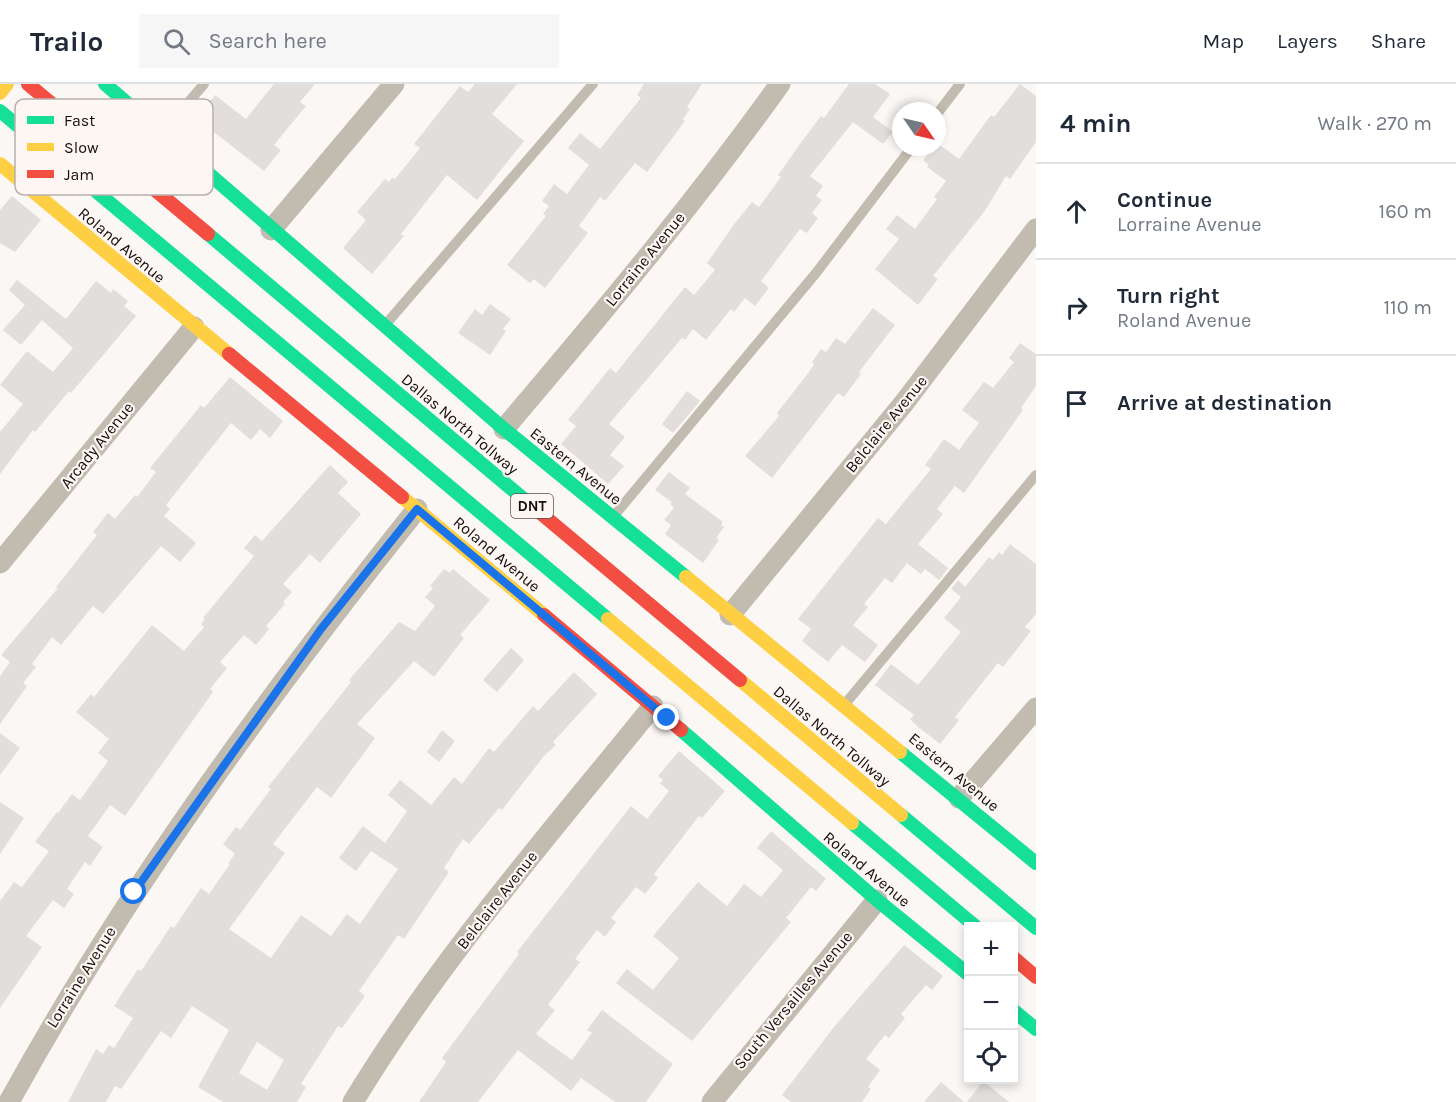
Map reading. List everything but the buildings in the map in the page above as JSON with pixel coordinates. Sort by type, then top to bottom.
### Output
[{"type":"main road","points":[[0,93],[7,84]]},
{"type":"main road","name":"Dallas North Tollway","points":[[28,84],[46,99]]},
{"type":"main road","name":"Eastern Avenue","points":[[105,84],[123,99]]},
{"type":"main road","name":"DNT","points":[[0,111],[15,124]]},
{"type":"main road","name":"Roland Avenue","points":[[0,164],[15,177]]},
{"type":"main road","name":"Eastern Avenue","points":[[213,178],[504,429],[729,615],[845,704],[1036,863]]},
{"type":"main road","name":"Roland Avenue","points":[[37,195],[653,706],[877,900],[964,970]]},
{"type":"main road","name":"DNT","points":[[100,195],[969,922]]},
{"type":"main road","name":"Dallas North Tollway","points":[[161,195],[1036,928]]},
{"type":"main road","points":[[1018,961],[1036,977]]},
{"type":"main road","points":[[1018,1014],[1036,1029]]},
{"type":"street","points":[[271,230],[394,84]]},
{"type":"street","name":"Lorraine Avenue","points":[[504,429],[592,326],[697,195],[780,84]]},
{"type":"street","name":"Belclaire Avenue","points":[[729,615],[904,403],[1036,229]]},
{"type":"street","name":"Arcady Avenue","points":[[0,563],[194,327]]},
{"type":"street","name":"Lorraine Avenue","points":[[9,1102],[57,1015],[134,892],[188,813],[321,629],[417,509]]},
{"type":"street","name":"Belclaire Avenue","points":[[353,1102],[417,1005],[469,934],[653,706]]},
{"type":"street","points":[[960,798],[1036,708]]},
{"type":"street","name":"South Versailles Avenue","points":[[712,1102],[877,900]]},
{"type":"lane","points":[[191,99],[204,84]]},
{"type":"lane","points":[[384,327],[593,84]]},
{"type":"lane","points":[[946,102],[960,84]]},
{"type":"lane","points":[[613,517],[816,273],[905,156]]},
{"type":"lane","points":[[845,704],[1036,475]]},
{"type":"traffic: fast","points":[[105,84],[122,99]]},
{"type":"traffic: fast","points":[[0,111],[15,124]]},
{"type":"traffic: fast","points":[[213,177],[504,429],[686,577]]},
{"type":"traffic: fast","points":[[101,195],[608,619]]},
{"type":"traffic: fast","points":[[208,234],[538,511]]},
{"type":"traffic: fast","points":[[681,730],[877,900],[964,971]]},
{"type":"traffic: fast","points":[[900,752],[1036,863]]},
{"type":"traffic: fast","points":[[901,815],[1036,928]]},
{"type":"traffic: fast","points":[[852,823],[970,922]]},
{"type":"traffic: fast","points":[[1018,1014],[1036,1029]]},
{"type":"traffic: slow","points":[[0,93],[7,84]]},
{"type":"traffic: slow","points":[[0,164],[15,176]]},
{"type":"traffic: slow","points":[[37,195],[229,354]]},
{"type":"traffic: slow","points":[[402,497],[544,615]]},
{"type":"traffic: slow","points":[[686,577],[900,752]]},
{"type":"traffic: slow","points":[[608,619],[852,823]]},
{"type":"traffic: slow","points":[[740,680],[901,815]]},
{"type":"traffic: jam","points":[[28,84],[46,99]]},
{"type":"traffic: jam","points":[[161,195],[208,234]]},
{"type":"traffic: jam","points":[[229,354],[402,497]]},
{"type":"traffic: jam","points":[[538,511],[740,680]]},
{"type":"traffic: jam","points":[[544,615],[681,730]]},
{"type":"traffic: jam","points":[[1018,961],[1036,977]]},
{"type":"route","points":[[134,892],[321,629],[417,509],[667,718]]}]
